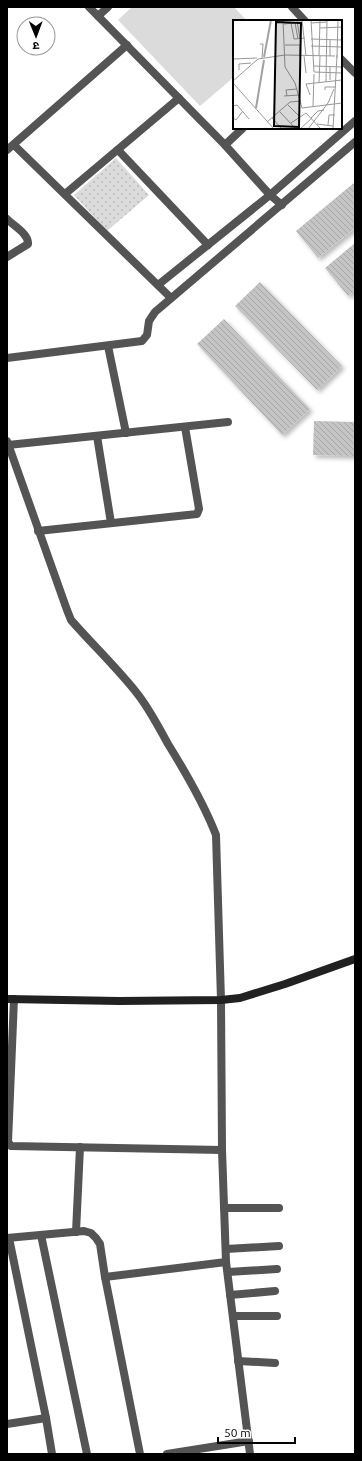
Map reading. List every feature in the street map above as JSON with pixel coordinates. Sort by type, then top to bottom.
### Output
[{"type":"street","points":[[89,7],[225,145],[270,195],[282,205]]},
{"type":"street","points":[[98,16],[108,7]]},
{"type":"street","points":[[292,7],[304,20]]},
{"type":"street","points":[[127,45],[10,147],[65,194],[171,298]]},
{"type":"street","points":[[342,60],[355,73]]},
{"type":"street","points":[[65,194],[179,98]]},
{"type":"street","points":[[158,286],[270,195],[355,122]]},
{"type":"street","points":[[225,145],[242,129]]},
{"type":"street","points":[[7,358],[142,341],[147,335],[149,321],[155,312],[355,142]]},
{"type":"street","points":[[118,150],[208,245]]},
{"type":"street","points":[[7,219],[26,235],[28,244],[7,257]]},
{"type":"street","points":[[108,346],[126,433]]},
{"type":"street","points":[[228,422],[98,436],[7,443],[71,620],[137,693],[179,761],[211,821],[216,836],[218,849],[222,1150],[226,1262],[250,1454]]},
{"type":"street","points":[[38,531],[197,514],[199,512],[185,427]]},
{"type":"street","points":[[98,436],[111,523]]},
{"type":"street","points":[[222,1150],[11,1146],[8,1142],[10,999],[119,1001],[221,1000],[240,998],[355,959]]},
{"type":"street","points":[[76,1232],[80,1147]]},
{"type":"street","points":[[224,1208],[279,1208]]},
{"type":"street","points":[[52,1454],[46,1418],[8,1238],[76,1232],[91,1233],[100,1244],[105,1277],[140,1454]]},
{"type":"street","points":[[41,1235],[86,1454]]},
{"type":"street","points":[[226,1249],[279,1246]]},
{"type":"street","points":[[105,1277],[226,1262]]},
{"type":"street","points":[[228,1272],[277,1269]]},
{"type":"street","points":[[230,1296],[275,1291]]},
{"type":"street","points":[[233,1316],[277,1316]]},
{"type":"street","points":[[238,1361],[275,1363]]},
{"type":"street","points":[[7,1424],[46,1418]]},
{"type":"street","points":[[167,1454],[248,1441]]},
{"type":"shaded area","points":[[132,7],[234,7],[246,20],[233,20],[233,78],[200,106],[118,20]]},
{"type":"shaded area","points":[[116,158],[149,195],[107,231],[74,195]]},
{"type":"building","points":[[355,182],[355,228],[318,258],[296,231]]},
{"type":"building","points":[[355,243],[355,291],[348,296],[325,268]]},
{"type":"building","points":[[260,282],[342,366],[317,390],[235,306]]},
{"type":"building","points":[[224,319],[310,409],[282,435],[197,344]]},
{"type":"building","points":[[314,421],[355,422],[355,456],[313,455]]}]
